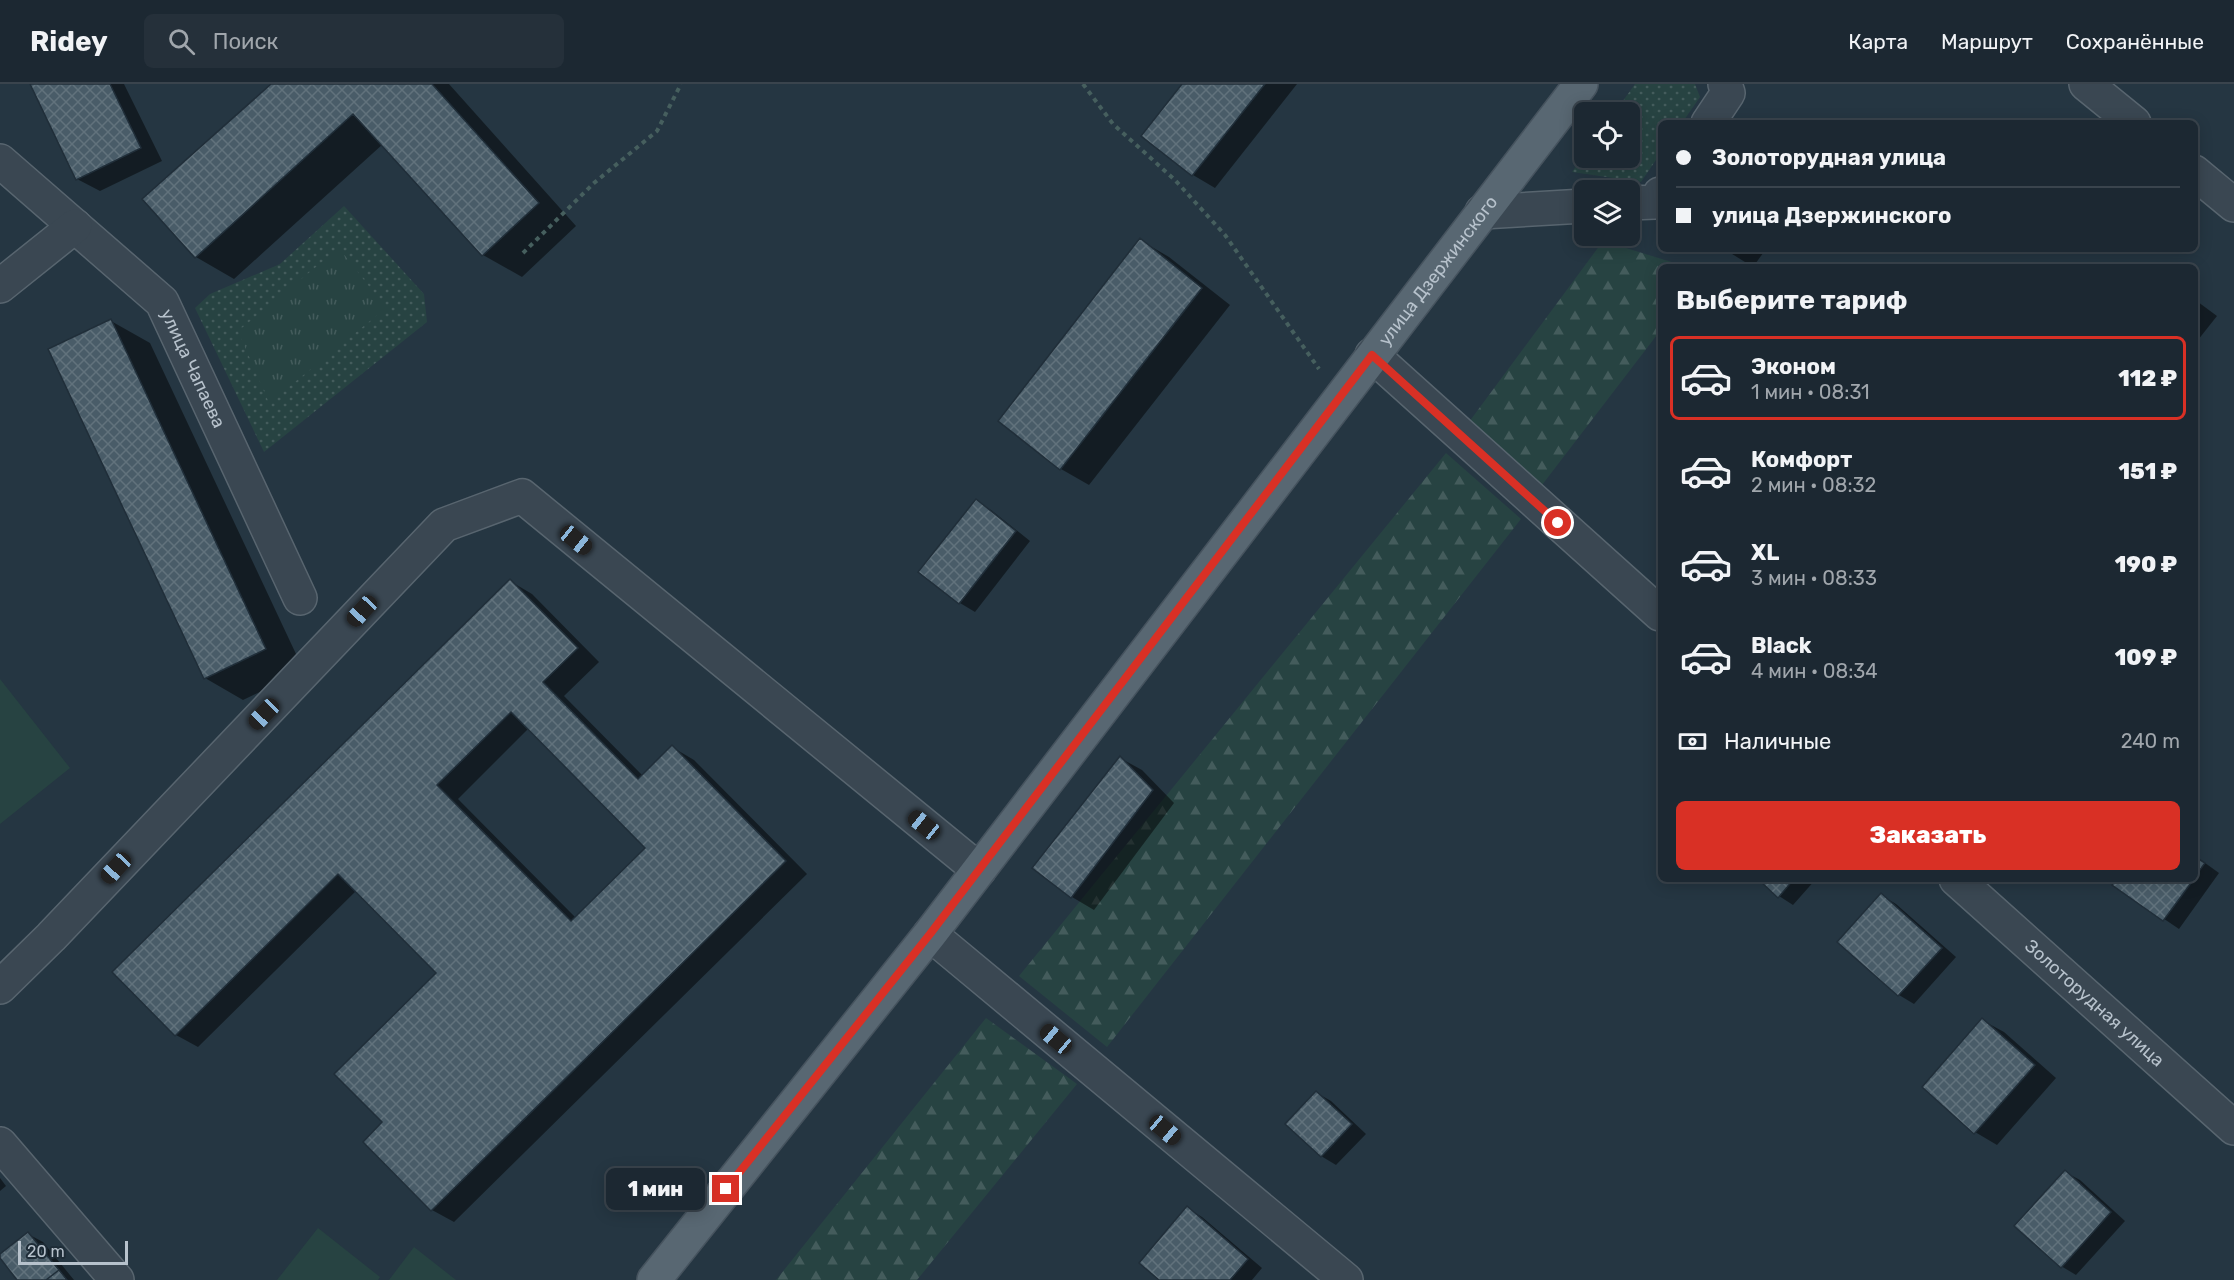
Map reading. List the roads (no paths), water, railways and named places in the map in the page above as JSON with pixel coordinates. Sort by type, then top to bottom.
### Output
[{"type":"main road","name":"улица Дзержинского","points":[[654,1280],[930,934],[1581,84]]},
{"type":"street","points":[[1710,120],[1728,93],[1725,84]]},
{"type":"street","points":[[2086,84],[2130,120]]},
{"type":"street","name":"улица Чапаева","points":[[0,161],[162,302],[300,598]]},
{"type":"street","points":[[2198,175],[2234,205]]},
{"type":"street","points":[[1640,203],[1655,202],[1658,197]]},
{"type":"street","points":[[1482,212],[1574,207]]},
{"type":"street","points":[[0,286],[75,226]]},
{"type":"street","points":[[1372,355],[1658,612]]},
{"type":"street","points":[[0,987],[59,929],[444,525],[522,496],[979,870]]},
{"type":"street","name":"Золоторудная улица","points":[[1959,882],[2234,1128]]},
{"type":"street","points":[[930,934],[1346,1280]]},
{"type":"street","points":[[0,1144],[117,1280]]}]
